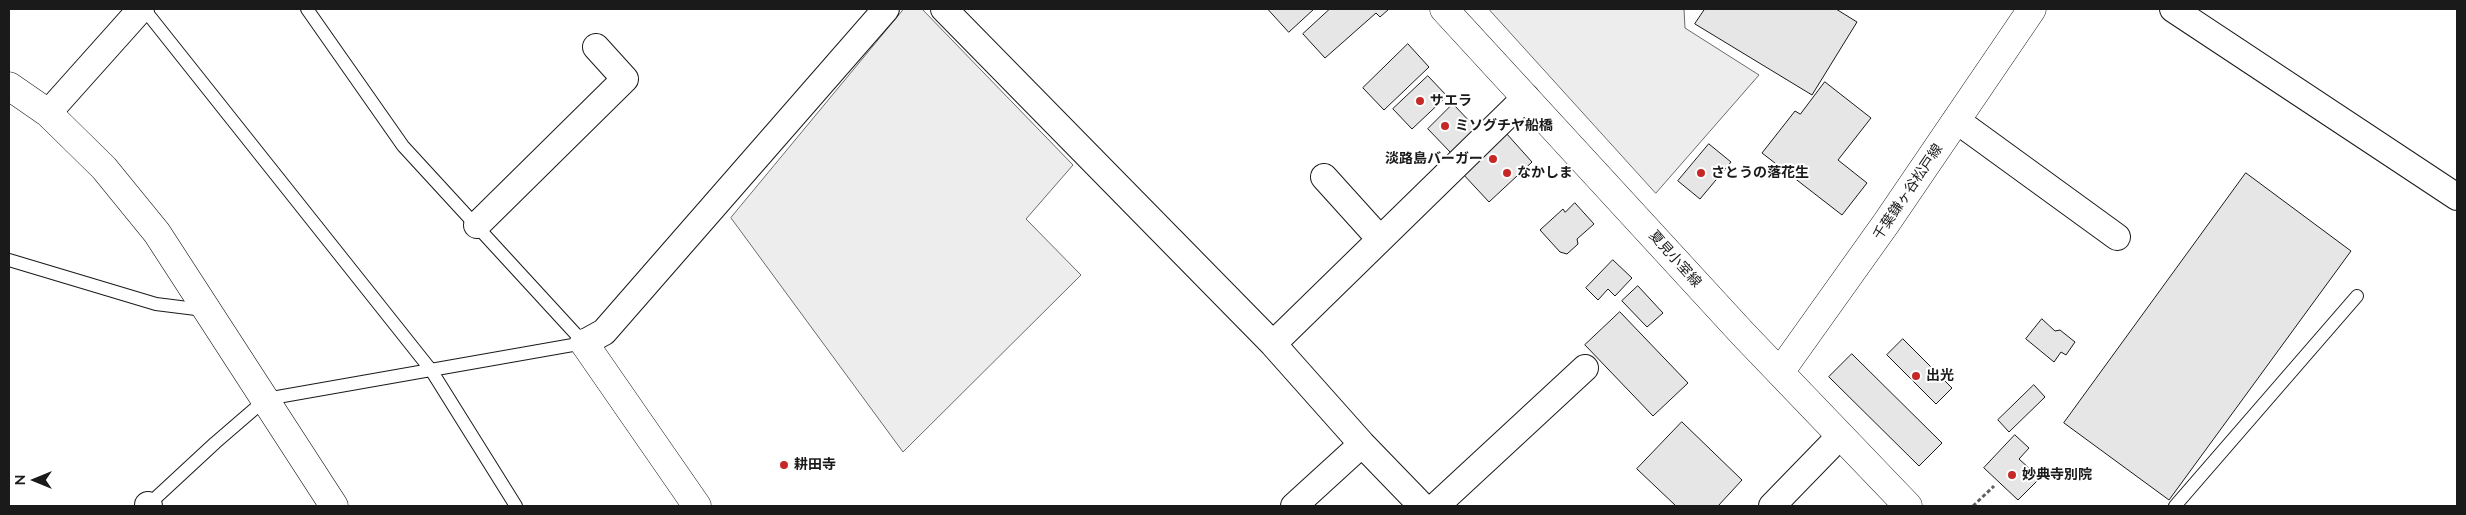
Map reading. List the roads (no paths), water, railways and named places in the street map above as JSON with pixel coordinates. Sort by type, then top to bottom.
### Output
[{"type":"main road","name":"夏見小室線","points":[[1444,9],[1780,372],[1908,506]]},
{"type":"main road","name":"千葉鎌ヶ谷松戸線","points":[[1780,372],[1865,254],[2032,9]]},
{"type":"main road","points":[[9,86],[48,113],[104,168],[157,233],[334,506]]},
{"type":"main road","points":[[584,343],[697,506]]},
{"type":"street","points":[[48,113],[142,9]]},
{"type":"street","points":[[584,343],[604,332],[886,9]]},
{"type":"street","points":[[944,9],[1273,344],[1362,444],[1422,506]]},
{"type":"street","points":[[2173,9],[2455,192]]},
{"type":"street","points":[[477,225],[625,78],[596,47]]},
{"type":"street","points":[[1273,344],[1526,97]]},
{"type":"street","points":[[1956,120],[2117,237]]},
{"type":"street","points":[[1324,177],[1380,238]]},
{"type":"street","points":[[1436,506],[1585,368]]},
{"type":"street","points":[[1772,506],[1840,436]]},
{"type":"street","points":[[1294,506],[1362,444]]},
{"type":"lane","points":[[142,9],[431,370],[516,506]]},
{"type":"lane","points":[[308,9],[403,146],[584,343]]},
{"type":"lane","points":[[9,260],[156,304],[209,311]]},
{"type":"lane","points":[[2175,506],[2357,296]]},
{"type":"lane","points":[[148,506],[215,443],[266,399],[584,343]]},
{"type":"place","name":"サエラ","points":[[1420,101]]},
{"type":"place","name":"ミソグチヤ船橋","points":[[1445,126]]},
{"type":"place","name":"淡路島バーガー","points":[[1493,159]]},
{"type":"place","name":"なかしま","points":[[1507,173]]},
{"type":"place","name":"さとうの落花生","points":[[1701,173]]},
{"type":"place","name":"出光","points":[[1916,376]]},
{"type":"place","name":"耕田寺","points":[[784,465]]},
{"type":"place","name":"妙典寺別院","points":[[2012,475]]}]
